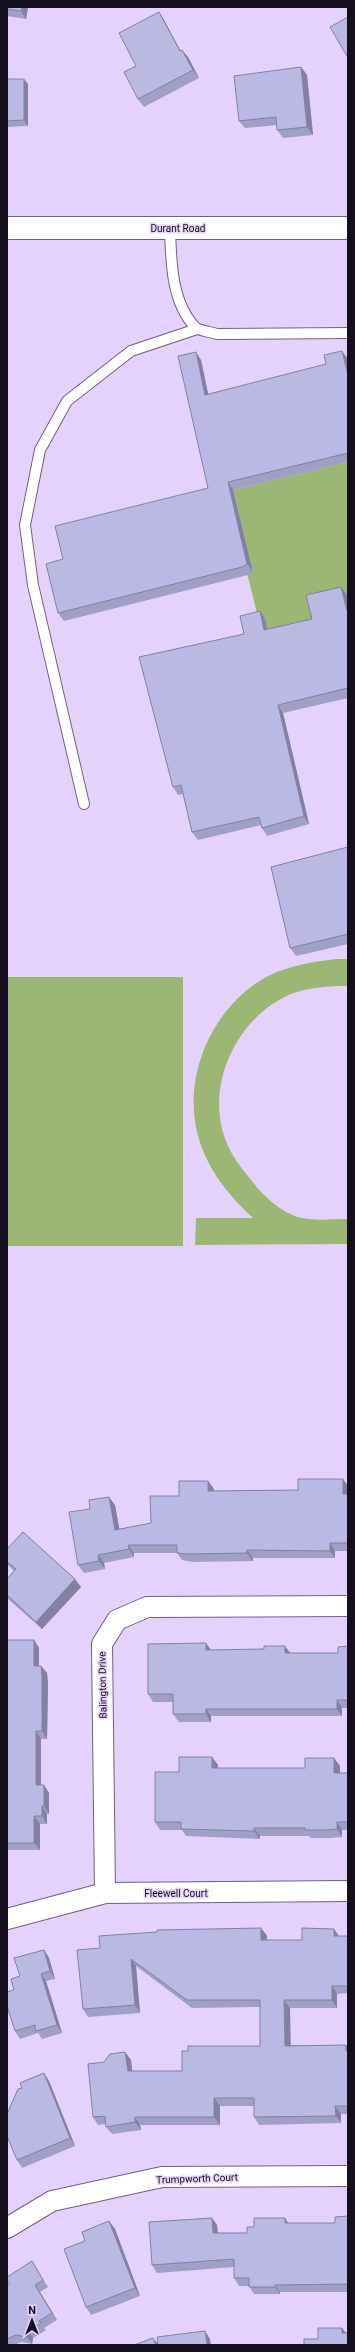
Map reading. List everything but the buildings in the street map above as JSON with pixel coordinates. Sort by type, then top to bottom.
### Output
[{"type":"street","name":"Durant Road","points":[[7,228],[348,228]]},
{"type":"street","name":"Balington Drive","points":[[105,1893],[102,1644],[116,1620],[147,1607],[348,1606]]},
{"type":"street","name":"Fleewell Court","points":[[7,1919],[105,1893],[348,1892]]},
{"type":"street","name":"Trumpworth Court","points":[[7,2228],[52,2201],[162,2177],[348,2176]]},
{"type":"lane","points":[[170,228],[173,276],[183,310],[197,329]]},
{"type":"lane","points":[[84,804],[33,585],[25,525],[40,450],[67,401],[131,351],[197,329],[217,334],[348,333]]},
{"type":"green space","points":[[348,462],[348,600],[347,595],[318,626],[269,638],[259,621],[247,573],[253,572],[233,490]]},
{"type":"green space","points":[[336,959],[348,959],[348,986],[319,987],[291,994],[271,1005],[254,1019],[240,1037],[229,1057],[222,1079],[219,1101],[221,1124],[228,1146],[239,1164],[262,1193],[274,1204],[295,1216],[325,1220],[348,1219],[348,1244],[195,1245],[196,1218],[253,1218],[230,1195],[211,1168],[202,1148],[195,1124],[194,1100],[196,1075],[203,1052],[214,1029],[228,1009],[246,991],[266,977],[291,967]]},
{"type":"green space","points":[[7,977],[183,977],[183,1246],[7,1246]]}]
